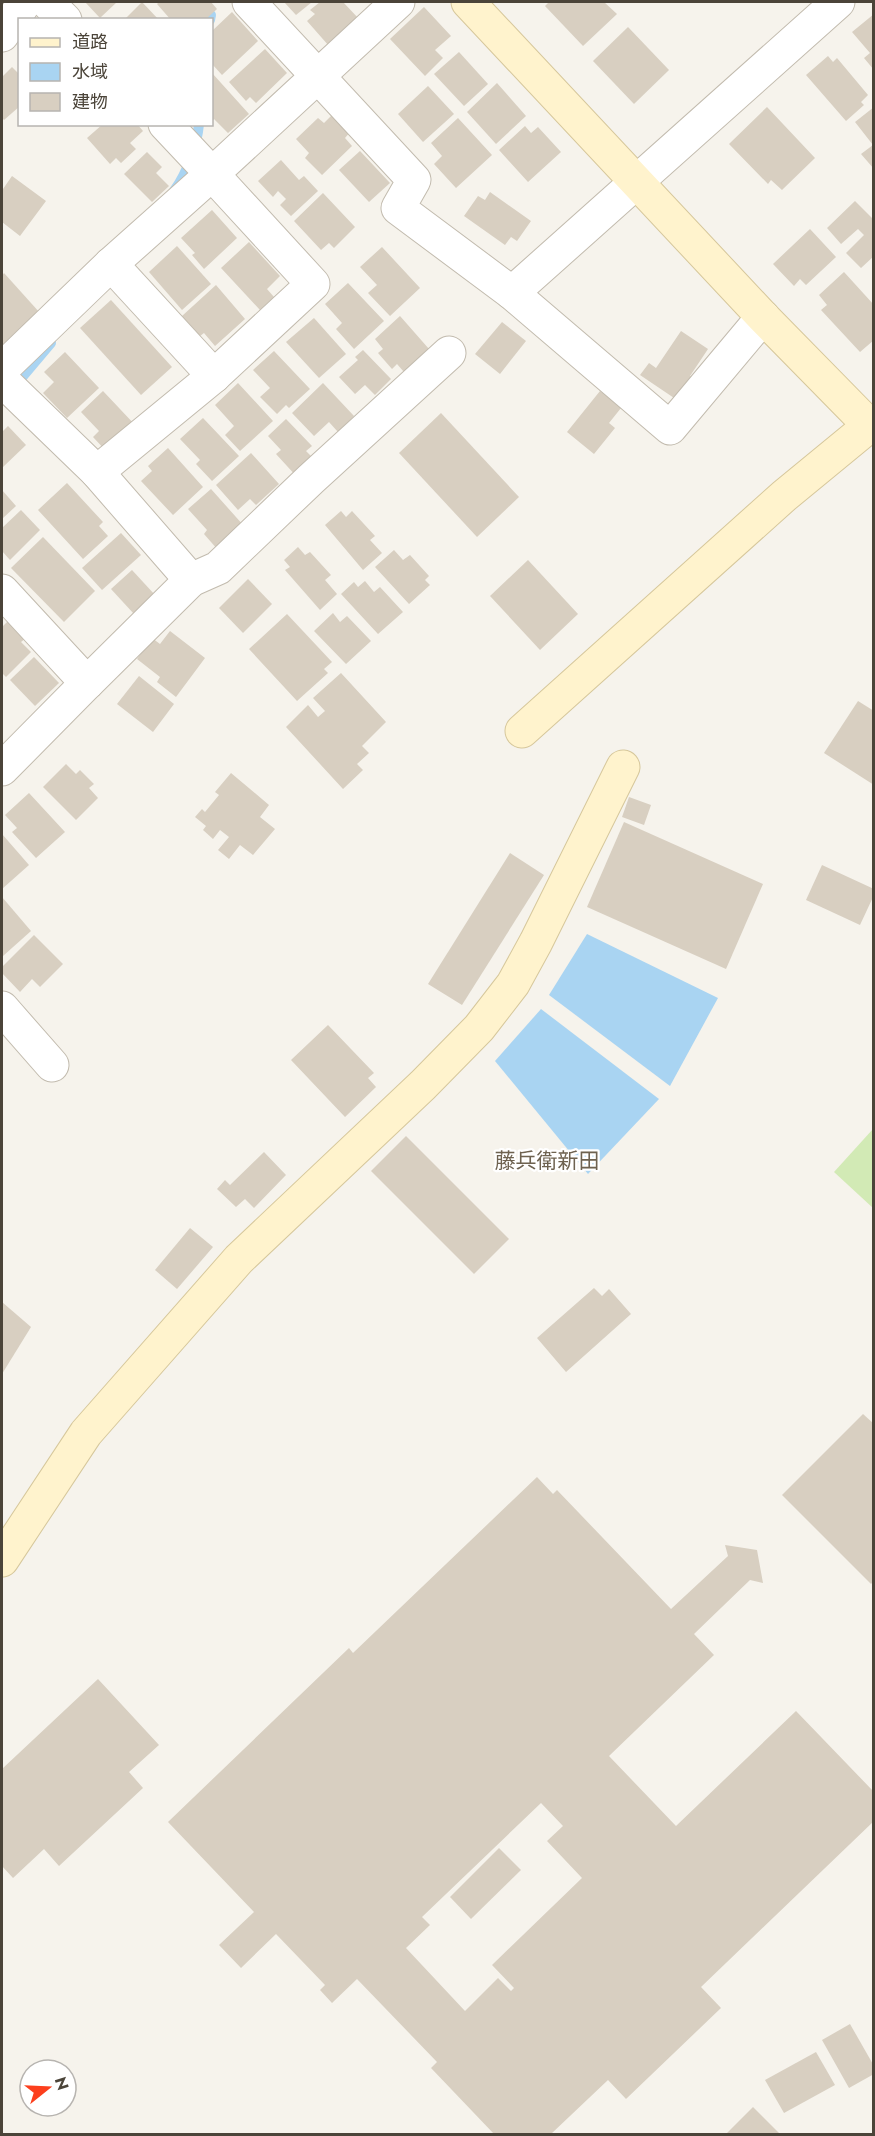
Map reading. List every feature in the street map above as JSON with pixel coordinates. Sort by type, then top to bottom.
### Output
[{"type":"street","points":[[2,35],[26,2]]},
{"type":"street","points":[[48,2],[63,18]]},
{"type":"street","points":[[249,2],[414,180],[399,208],[512,293],[670,428],[763,317]]},
{"type":"street","points":[[2,369],[111,264],[213,174],[398,2]]},
{"type":"street","points":[[468,2],[763,317],[871,423],[784,496],[522,731]]},
{"type":"street","points":[[512,293],[838,2]]},
{"type":"street","points":[[97,472],[214,376],[313,284],[167,126]]},
{"type":"street","points":[[111,264],[214,376]]},
{"type":"street","points":[[2,769],[191,580],[218,568],[449,353]]},
{"type":"street","points":[[2,380],[97,472],[191,580]]},
{"type":"street","points":[[2,591],[87,683]]},
{"type":"street","points":[[2,1560],[86,1433],[239,1259],[423,1085],[479,1028],[513,984],[622,767]]},
{"type":"street","points":[[2,1008],[52,1065]]},
{"type":"green space","points":[[873,1129],[873,1208],[834,1172]]},
{"type":"water","points":[[587,934],[718,998],[670,1086],[549,995]]},
{"type":"water","points":[[541,1009],[659,1099],[588,1174],[495,1061]]},
{"type":"building","points":[[85,2],[117,2],[100,18]]},
{"type":"building","points":[[142,2],[157,18],[126,18]]},
{"type":"building","points":[[159,2],[211,2],[217,9],[207,18],[169,18],[157,4]]},
{"type":"building","points":[[284,2],[312,2],[296,15]]},
{"type":"building","points":[[320,2],[343,2],[359,19],[329,46],[307,21],[315,14],[310,10]]},
{"type":"building","points":[[549,2],[604,2],[617,14],[583,46],[545,6]]},
{"type":"building","points":[[424,7],[451,36],[435,50],[443,58],[425,76],[390,39]]},
{"type":"building","points":[[232,12],[258,41],[222,75],[213,65],[213,30]]},
{"type":"building","points":[[874,14],[874,70],[864,58],[870,53],[852,32]]},
{"type":"building","points":[[628,27],[669,70],[634,104],[593,61]]},
{"type":"building","points":[[265,49],[287,73],[256,103],[250,97],[246,101],[229,82]]},
{"type":"building","points":[[459,52],[488,84],[464,106],[434,74]]},
{"type":"building","points":[[828,56],[833,62],[837,58],[868,95],[861,102],[864,105],[846,121],[806,75]]},
{"type":"building","points":[[12,67],[18,73],[18,108],[4,120],[2,118],[2,77]]},
{"type":"building","points":[[213,74],[249,114],[228,133],[214,119],[213,120]]},
{"type":"building","points":[[497,83],[526,116],[496,144],[467,112]]},
{"type":"building","points":[[428,86],[454,114],[423,142],[398,114]]},
{"type":"building","points":[[767,107],[815,158],[782,190],[771,180],[768,184],[729,144]]},
{"type":"building","points":[[874,107],[874,169],[861,154],[873,145],[855,122]]},
{"type":"building","points":[[333,114],[350,132],[345,138],[352,146],[322,175],[305,158],[309,153],[296,139],[318,118],[324,123]]},
{"type":"building","points":[[458,118],[492,155],[456,188],[434,164],[442,156],[431,143]]},
{"type":"building","points":[[101,126],[139,126],[143,131],[130,143],[136,149],[121,163],[116,158],[110,164],[87,138]]},
{"type":"building","points":[[525,126],[531,133],[538,127],[561,152],[528,182],[499,150]]},
{"type":"building","points":[[360,151],[390,183],[369,202],[339,170]]},
{"type":"building","points":[[147,152],[162,167],[156,173],[169,186],[152,202],[124,174]]},
{"type":"building","points":[[281,160],[299,180],[304,176],[318,191],[291,216],[280,205],[286,199],[278,191],[273,197],[258,181]]},
{"type":"building","points":[[12,176],[46,201],[20,236],[2,222],[2,188]]},
{"type":"building","points":[[490,192],[531,221],[517,241],[511,237],[505,245],[464,216],[478,196],[485,200]]},
{"type":"building","points":[[323,193],[355,227],[334,248],[329,243],[321,250],[294,221]]},
{"type":"building","points":[[855,201],[874,220],[874,256],[861,268],[846,253],[864,235],[858,229],[841,244],[827,228]]},
{"type":"building","points":[[212,210],[237,238],[204,269],[192,255],[195,253],[181,238]]},
{"type":"building","points":[[810,229],[836,257],[806,285],[800,279],[794,286],[773,264]]},
{"type":"building","points":[[249,242],[280,276],[267,289],[274,297],[260,310],[221,268]]},
{"type":"building","points":[[177,246],[211,284],[182,310],[149,272]]},
{"type":"building","points":[[382,247],[420,288],[390,316],[368,293],[377,285],[360,267]]},
{"type":"building","points":[[844,272],[874,305],[874,340],[860,352],[821,310],[827,305],[819,295]]},
{"type":"building","points":[[4,273],[40,313],[2,348],[2,276]]},
{"type":"building","points":[[348,283],[384,321],[354,349],[336,329],[342,323],[325,304]]},
{"type":"building","points":[[216,285],[245,319],[215,346],[204,333],[200,336],[182,316]]},
{"type":"building","points":[[111,300],[172,367],[141,395],[80,328]]},
{"type":"building","points":[[400,316],[429,349],[404,372],[397,364],[392,369],[378,353],[383,349],[375,339]]},
{"type":"building","points":[[314,318],[346,354],[319,378],[286,342]]},
{"type":"building","points":[[502,322],[526,341],[500,374],[475,354]]},
{"type":"building","points":[[681,331],[708,349],[690,376],[696,380],[680,402],[640,375],[649,363],[656,368]]},
{"type":"building","points":[[363,350],[391,379],[375,395],[365,385],[355,394],[339,377],[358,360],[355,357]]},
{"type":"building","points":[[274,351],[310,389],[289,408],[286,405],[277,414],[260,397],[270,388],[253,370]]},
{"type":"building","points":[[65,352],[99,388],[67,418],[43,393],[54,382],[44,372]]},
{"type":"building","points":[[238,383],[273,421],[240,451],[225,435],[234,426],[215,405]]},
{"type":"building","points":[[323,383],[354,416],[338,432],[329,422],[314,436],[292,413]]},
{"type":"building","points":[[103,391],[136,426],[107,452],[93,437],[99,431],[81,412]]},
{"type":"building","points":[[600,391],[607,396],[611,392],[625,403],[609,423],[615,428],[594,454],[567,432]]},
{"type":"building","points":[[441,413],[519,497],[477,537],[399,453]]},
{"type":"building","points":[[203,418],[239,456],[212,481],[196,464],[200,460],[180,439]]},
{"type":"building","points":[[286,419],[312,446],[306,451],[316,461],[298,478],[276,454],[281,450],[268,436]]},
{"type":"building","points":[[8,426],[26,445],[2,468],[2,432]]},
{"type":"building","points":[[168,448],[203,487],[173,515],[141,481],[152,471],[148,466]]},
{"type":"building","points":[[251,453],[279,484],[256,505],[250,499],[238,510],[216,485]]},
{"type":"building","points":[[67,483],[103,522],[99,526],[108,536],[83,559],[38,510]]},
{"type":"building","points":[[211,489],[244,526],[218,550],[204,534],[207,530],[188,509]]},
{"type":"building","points":[[2,490],[16,506],[2,519]]},
{"type":"building","points":[[21,510],[40,530],[10,560],[2,551],[2,528]]},
{"type":"building","points":[[341,511],[346,517],[352,511],[375,536],[370,540],[382,553],[363,570],[325,525]]},
{"type":"building","points":[[121,533],[141,555],[102,590],[82,568]]},
{"type":"building","points":[[43,537],[95,591],[64,622],[11,568]]},
{"type":"building","points":[[298,547],[305,555],[310,552],[331,575],[325,580],[337,594],[320,610],[285,570],[290,567],[284,560]]},
{"type":"building","points":[[394,550],[403,560],[410,555],[429,576],[425,580],[430,585],[409,604],[375,567]]},
{"type":"building","points":[[528,560],[578,614],[540,650],[490,596]]},
{"type":"building","points":[[132,570],[155,595],[134,614],[111,589]]},
{"type":"building","points":[[248,579],[272,604],[243,633],[219,608]]},
{"type":"building","points":[[365,581],[374,592],[380,587],[403,612],[378,634],[341,594],[354,582],[358,587]]},
{"type":"building","points":[[333,613],[340,622],[347,616],[371,641],[346,664],[314,631]]},
{"type":"building","points":[[287,614],[332,662],[324,669],[328,673],[297,701],[249,649]]},
{"type":"building","points":[[8,621],[26,638],[21,642],[31,652],[6,677],[2,673],[2,627]]},
{"type":"building","points":[[170,631],[205,658],[176,697],[157,682],[160,677],[137,659],[152,638],[160,644]]},
{"type":"building","points":[[34,657],[59,683],[35,706],[10,680]]},
{"type":"building","points":[[341,673],[386,722],[362,746],[369,753],[357,764],[363,770],[343,789],[286,727],[308,705],[318,717],[325,711],[313,698]]},
{"type":"building","points":[[139,676],[174,704],[153,732],[117,704]]},
{"type":"building","points":[[858,701],[874,711],[874,785],[824,753]]},
{"type":"building","points":[[66,764],[76,774],[80,770],[94,784],[89,788],[98,798],[76,820],[43,787]]},
{"type":"building","points":[[231,773],[269,805],[260,817],[275,829],[253,855],[240,845],[229,859],[218,850],[229,837],[220,830],[213,839],[203,830],[206,826],[195,817],[202,809],[205,812],[219,795],[215,792]]},
{"type":"building","points":[[29,793],[65,832],[36,858],[12,832],[17,828],[5,815]]},
{"type":"building","points":[[629,797],[651,805],[644,825],[622,817]]},
{"type":"building","points":[[624,822],[763,884],[726,969],[587,907]]},
{"type":"building","points":[[2,834],[29,865],[2,889]]},
{"type":"building","points":[[510,853],[544,875],[462,1005],[428,984]]},
{"type":"building","points":[[822,865],[874,889],[874,895],[860,925],[806,900]]},
{"type":"building","points":[[2,897],[31,931],[3,956],[2,954]]},
{"type":"building","points":[[34,935],[63,964],[40,987],[32,979],[20,992],[2,973],[2,967]]},
{"type":"building","points":[[328,1025],[374,1073],[368,1078],[376,1087],[345,1117],[291,1060]]},
{"type":"building","points":[[406,1136],[509,1239],[474,1274],[371,1171]]},
{"type":"building","points":[[264,1152],[286,1175],[254,1208],[245,1199],[236,1207],[217,1189],[225,1180],[230,1185]]},
{"type":"building","points":[[190,1228],[213,1247],[177,1289],[155,1270]]},
{"type":"building","points":[[594,1288],[602,1296],[609,1289],[631,1314],[566,1372],[537,1338]]},
{"type":"building","points":[[2,1302],[31,1327],[2,1374]]},
{"type":"building","points":[[863,1414],[874,1424],[874,1581],[871,1584],[782,1495]]},
{"type":"building","points":[[537,1477],[553,1494],[557,1490],[671,1609],[728,1556],[725,1545],[757,1550],[763,1583],[750,1580],[694,1634],[714,1655],[609,1756],[676,1826],[796,1711],[874,1792],[874,1821],[701,1987],[721,2008],[626,2099],[608,2080],[551,2134],[494,2134],[431,2068],[437,2062],[357,1979],[332,2003],[320,1990],[325,1985],[276,1934],[241,1968],[219,1945],[254,1912],[168,1822],[349,1648],[353,1653]],"holes":[[[541,1803],[563,1826],[547,1841],[582,1878],[492,1965],[514,1988],[511,1991],[498,1978],[465,2011],[406,1948],[430,1925],[422,1917]]]},
{"type":"building","points":[[98,1679],[159,1745],[129,1772],[143,1788],[59,1866],[44,1849],[13,1878],[2,1866],[2,1769]]},
{"type":"building","points":[[499,1848],[521,1870],[471,1919],[450,1897]]},
{"type":"building","points":[[850,2024],[874,2066],[874,2074],[849,2088],[822,2040]]},
{"type":"building","points":[[816,2052],[835,2085],[784,2113],[765,2080]]},
{"type":"building","points":[[753,2107],[780,2134],[726,2134]]},
{"type":"waterway","points":[[174,191],[191,159],[199,126]]},
{"type":"waterway","points":[[13,388],[51,343]]},
{"type":"district","name":"藤兵衛新田","points":[[547,1161]]}]
